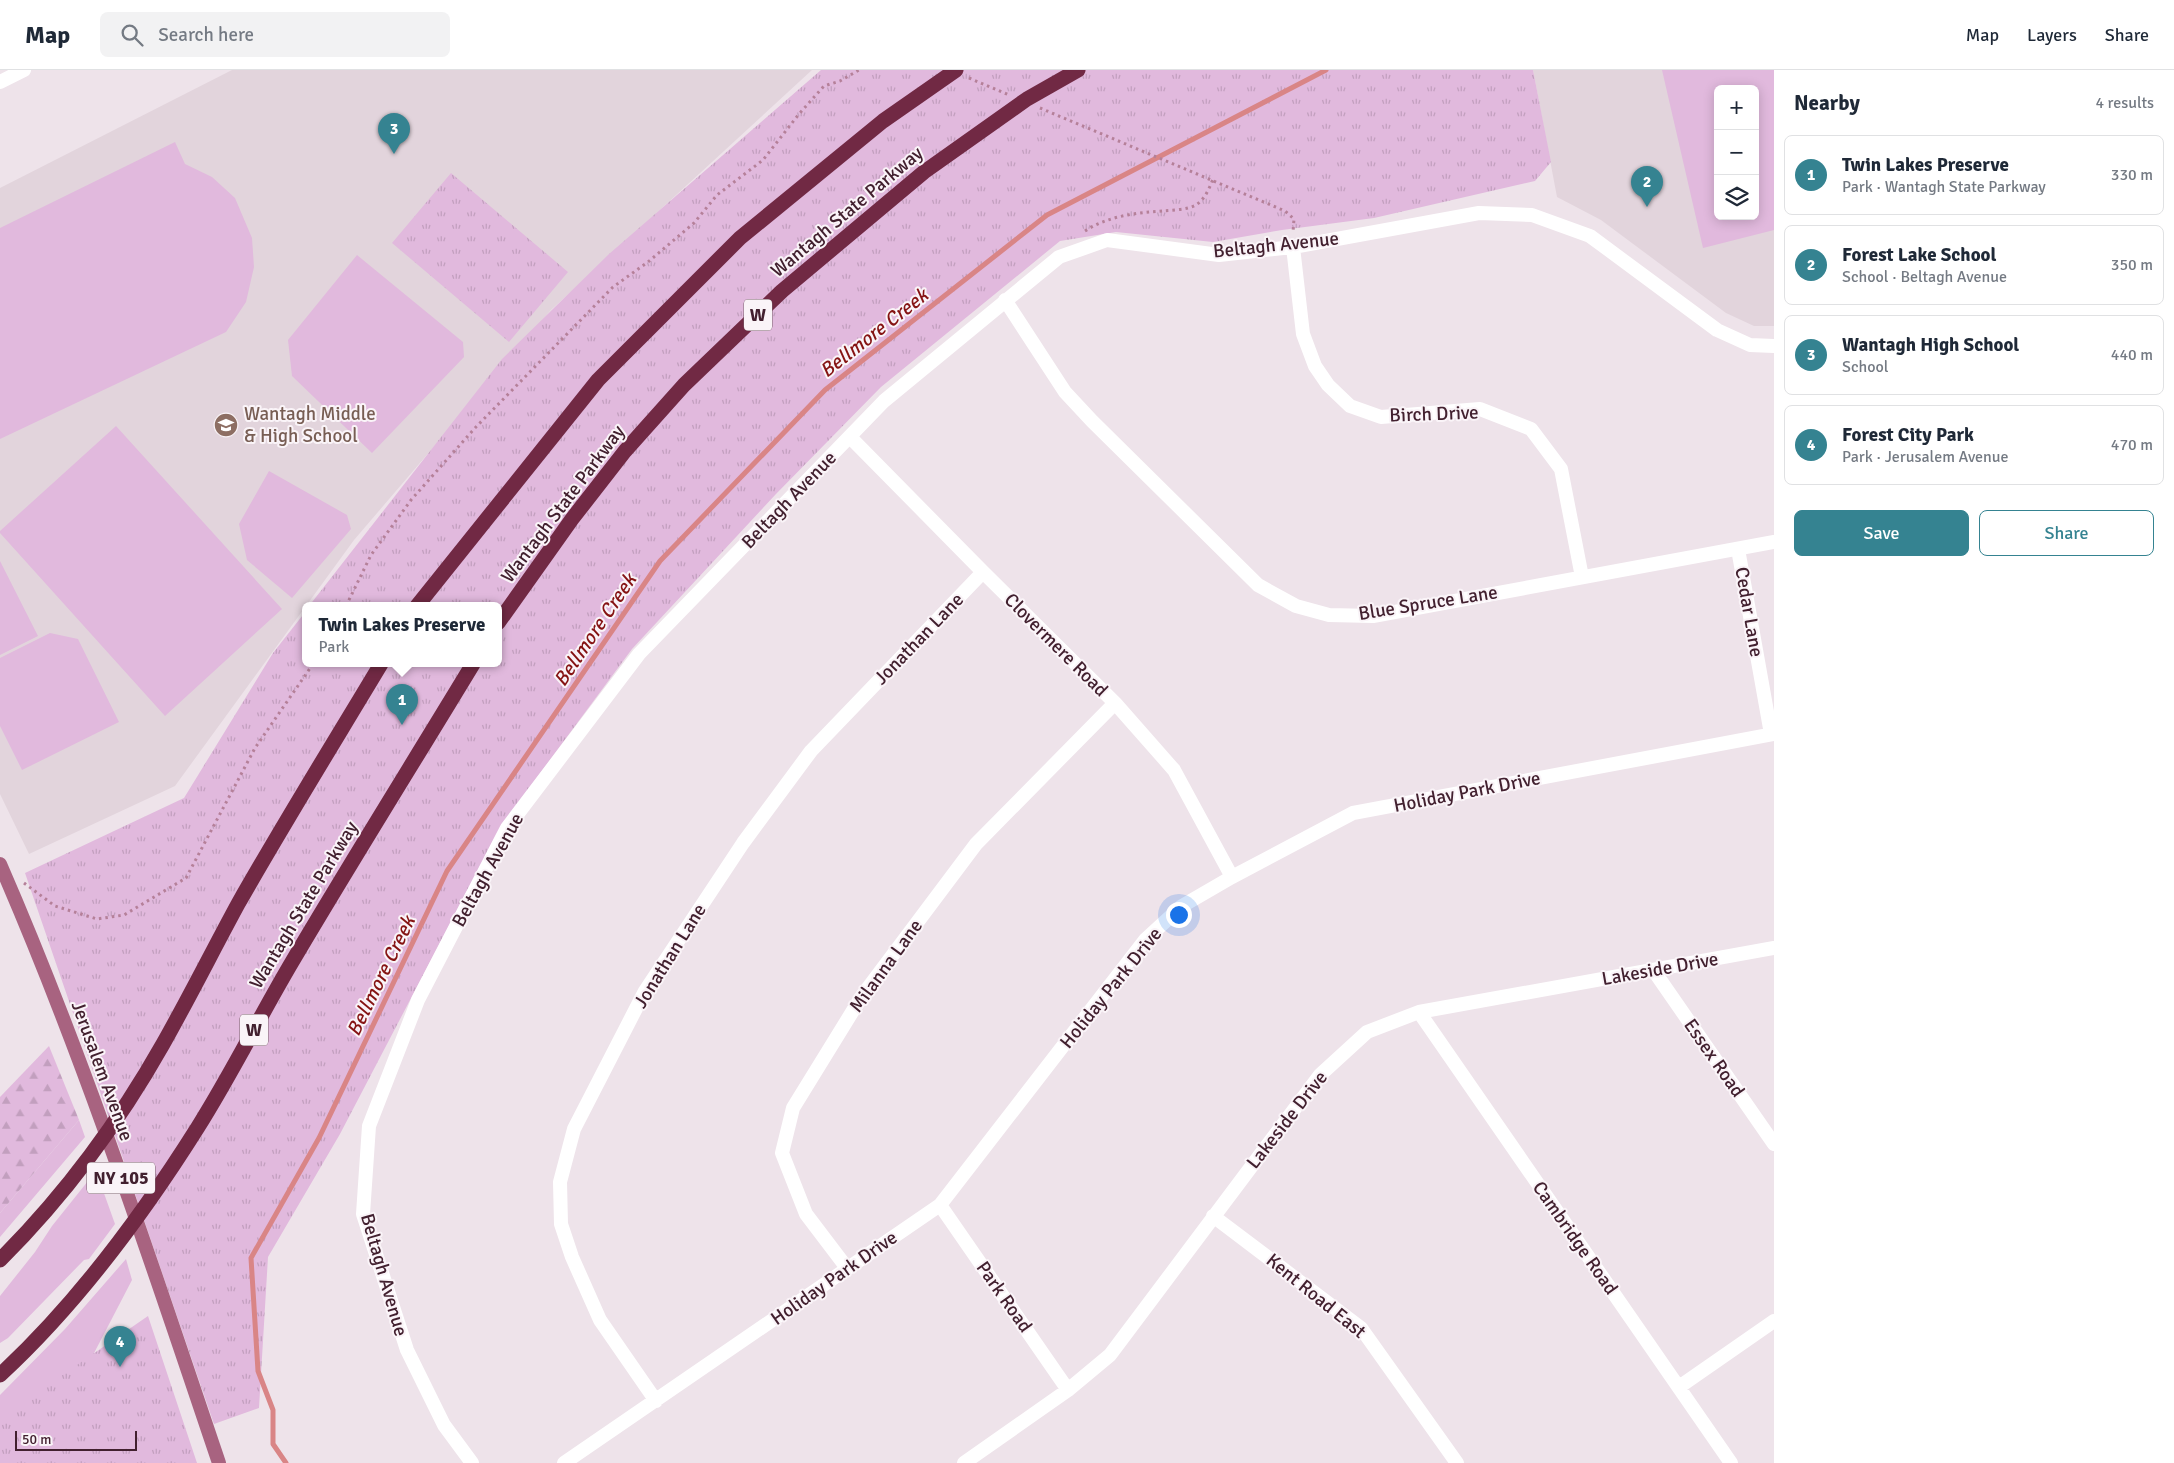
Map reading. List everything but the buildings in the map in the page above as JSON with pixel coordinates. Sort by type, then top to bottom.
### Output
[{"type":"highway","name":"Wantagh State Parkway","points":[[502,617],[572,519],[625,451],[684,385],[782,291],[924,172],[1027,99],[1078,70]]},
{"type":"highway","points":[[420,602],[598,380],[740,238],[883,121],[962,74]]},
{"type":"highway","points":[[0,1260],[22,1238],[79,1170],[128,1100],[163,1045],[239,904],[379,667]]},
{"type":"highway","name":"Wantagh State Parkway","points":[[0,1375],[63,1310],[113,1252],[157,1190],[199,1125],[291,963],[471,667]]},
{"type":"main road","name":"Jerusalem Avenue","points":[[0,864],[32,938],[79,1060],[219,1463]]},
{"type":"street","points":[[0,82],[24,70]]},
{"type":"street","name":"Beltagh Avenue","points":[[472,1463],[444,1425],[406,1350],[363,1214],[369,1126],[418,1000],[507,828],[639,654],[884,401],[1059,256],[1107,240],[1219,255],[1293,247],[1479,213],[1532,215],[1590,236],[1716,330],[1750,345],[1774,346]]},
{"type":"street","name":"Birch Drive","points":[[1293,247],[1303,334],[1315,366],[1328,385],[1350,406],[1381,417],[1480,409],[1532,429],[1561,469],[1582,577]]},
{"type":"street","name":"Blue Spruce Lane","points":[[1005,300],[1065,392],[1258,585],[1296,606],[1328,615],[1373,616],[1774,542]]},
{"type":"street","name":"Clovermere Road","points":[[850,437],[982,572],[1115,703],[1174,770],[1232,877]]},
{"type":"street","name":"Cedar Lane","points":[[1738,549],[1772,734]]},
{"type":"street","name":"Jonathan Lane","points":[[656,1401],[600,1320],[572,1257],[561,1224],[560,1182],[574,1129],[644,990],[743,843],[811,751],[982,572]]},
{"type":"street","name":"Milanna Lane","points":[[848,1268],[806,1214],[782,1153],[794,1108],[862,996],[976,844],[1115,703]]},
{"type":"street","name":"Holiday Park Drive","points":[[564,1463],[940,1204],[1145,940],[1182,906],[1232,877],[1353,813],[1772,734]]},
{"type":"street","name":"Lakeside Drive","points":[[964,1463],[1068,1390],[1110,1355],[1320,1075],[1367,1032],[1419,1012],[1774,948]]},
{"type":"street","name":"Essex Road","points":[[1654,971],[1774,1144]]},
{"type":"street","name":"Cambridge Road","points":[[1419,1012],[1731,1463]]},
{"type":"street","name":"Park Road","points":[[940,1204],[1068,1390]]},
{"type":"street","name":"Kent Road East","points":[[1213,1216],[1361,1328],[1457,1463]]},
{"type":"street","points":[[1678,1387],[1774,1321]]},
{"type":"path","points":[[348,602],[371,555],[411,500],[475,428],[613,287],[648,262],[694,223],[717,195],[763,160],[824,86],[840,81],[859,70]]},
{"type":"path","points":[[962,74],[1014,97]]},
{"type":"path","points":[[1033,104],[1285,211],[1294,219],[1293,247]]},
{"type":"path","points":[[1084,232],[1099,222],[1132,214],[1182,209],[1196,205],[1205,196],[1213,179]]},
{"type":"path","points":[[24,882],[55,906],[97,919],[124,915],[186,878],[225,808],[255,748],[311,667]]},
{"type":"shaded area","name":"Wantagh Middle & High School","points":[[232,70],[812,70],[551,310],[354,540],[309,602],[302,602],[302,611],[175,786],[29,854],[0,794],[0,188]]},
{"type":"shaded area","points":[[1533,70],[1774,70],[1774,326],[1754,326],[1726,313],[1601,220],[1557,197]]},
{"type":"green space","points":[[821,70],[1533,70],[1551,162],[1535,181],[1374,218],[1282,230],[1213,242],[1116,232],[1060,241],[881,387],[776,494],[632,649],[501,826],[340,1134],[268,1257],[259,1408],[214,1424],[25,873],[184,798],[273,653],[302,616],[302,667],[502,667],[502,602],[312,602],[502,359],[609,254]]},
{"type":"green space","points":[[1662,70],[1774,70],[1774,230],[1703,248]]},
{"type":"green space","points":[[175,142],[185,164],[212,177],[235,198],[252,238],[254,267],[246,302],[226,332],[0,439],[0,228]]},
{"type":"green space","points":[[451,173],[568,272],[509,342],[392,243]]},
{"type":"green space","points":[[357,255],[463,342],[464,357],[372,453],[292,376],[288,340]]},
{"type":"green space","points":[[116,426],[282,609],[165,716],[0,533]]},
{"type":"green space","points":[[269,471],[347,515],[351,529],[292,598],[247,560],[239,524]]},
{"type":"green space","points":[[0,561],[38,636],[0,655]]},
{"type":"green space","points":[[50,633],[78,639],[119,722],[22,770],[0,726],[0,658]]},
{"type":"green space","points":[[49,1046],[79,1120],[0,1213],[0,1097]]},
{"type":"green space","points":[[79,1120],[85,1137],[0,1237],[0,1213]]},
{"type":"green space","points":[[96,1171],[115,1224],[89,1259],[84,1260],[8,1338],[0,1343],[0,1296]]},
{"type":"green space","points":[[126,1259],[132,1280],[92,1357],[0,1436],[0,1395],[65,1329]]},
{"type":"green space","points":[[148,1316],[197,1463],[0,1463],[0,1418]]},
{"type":"waterway","name":"Bellmore Creek","points":[[286,1463],[273,1444],[273,1410],[258,1371],[251,1258],[319,1138],[447,871],[660,561],[825,390],[1047,215],[1326,70]]},
{"type":"place","name":"Wantagh High School","points":[[394,154]]},
{"type":"place","name":"Forest Lake School","points":[[1647,207]]},
{"type":"place","name":"Wantagh Middle & High School","points":[[226,425]]},
{"type":"place","name":"Twin Lakes Preserve","points":[[402,725]]},
{"type":"place","name":"Forest City Park","points":[[120,1367]]}]
